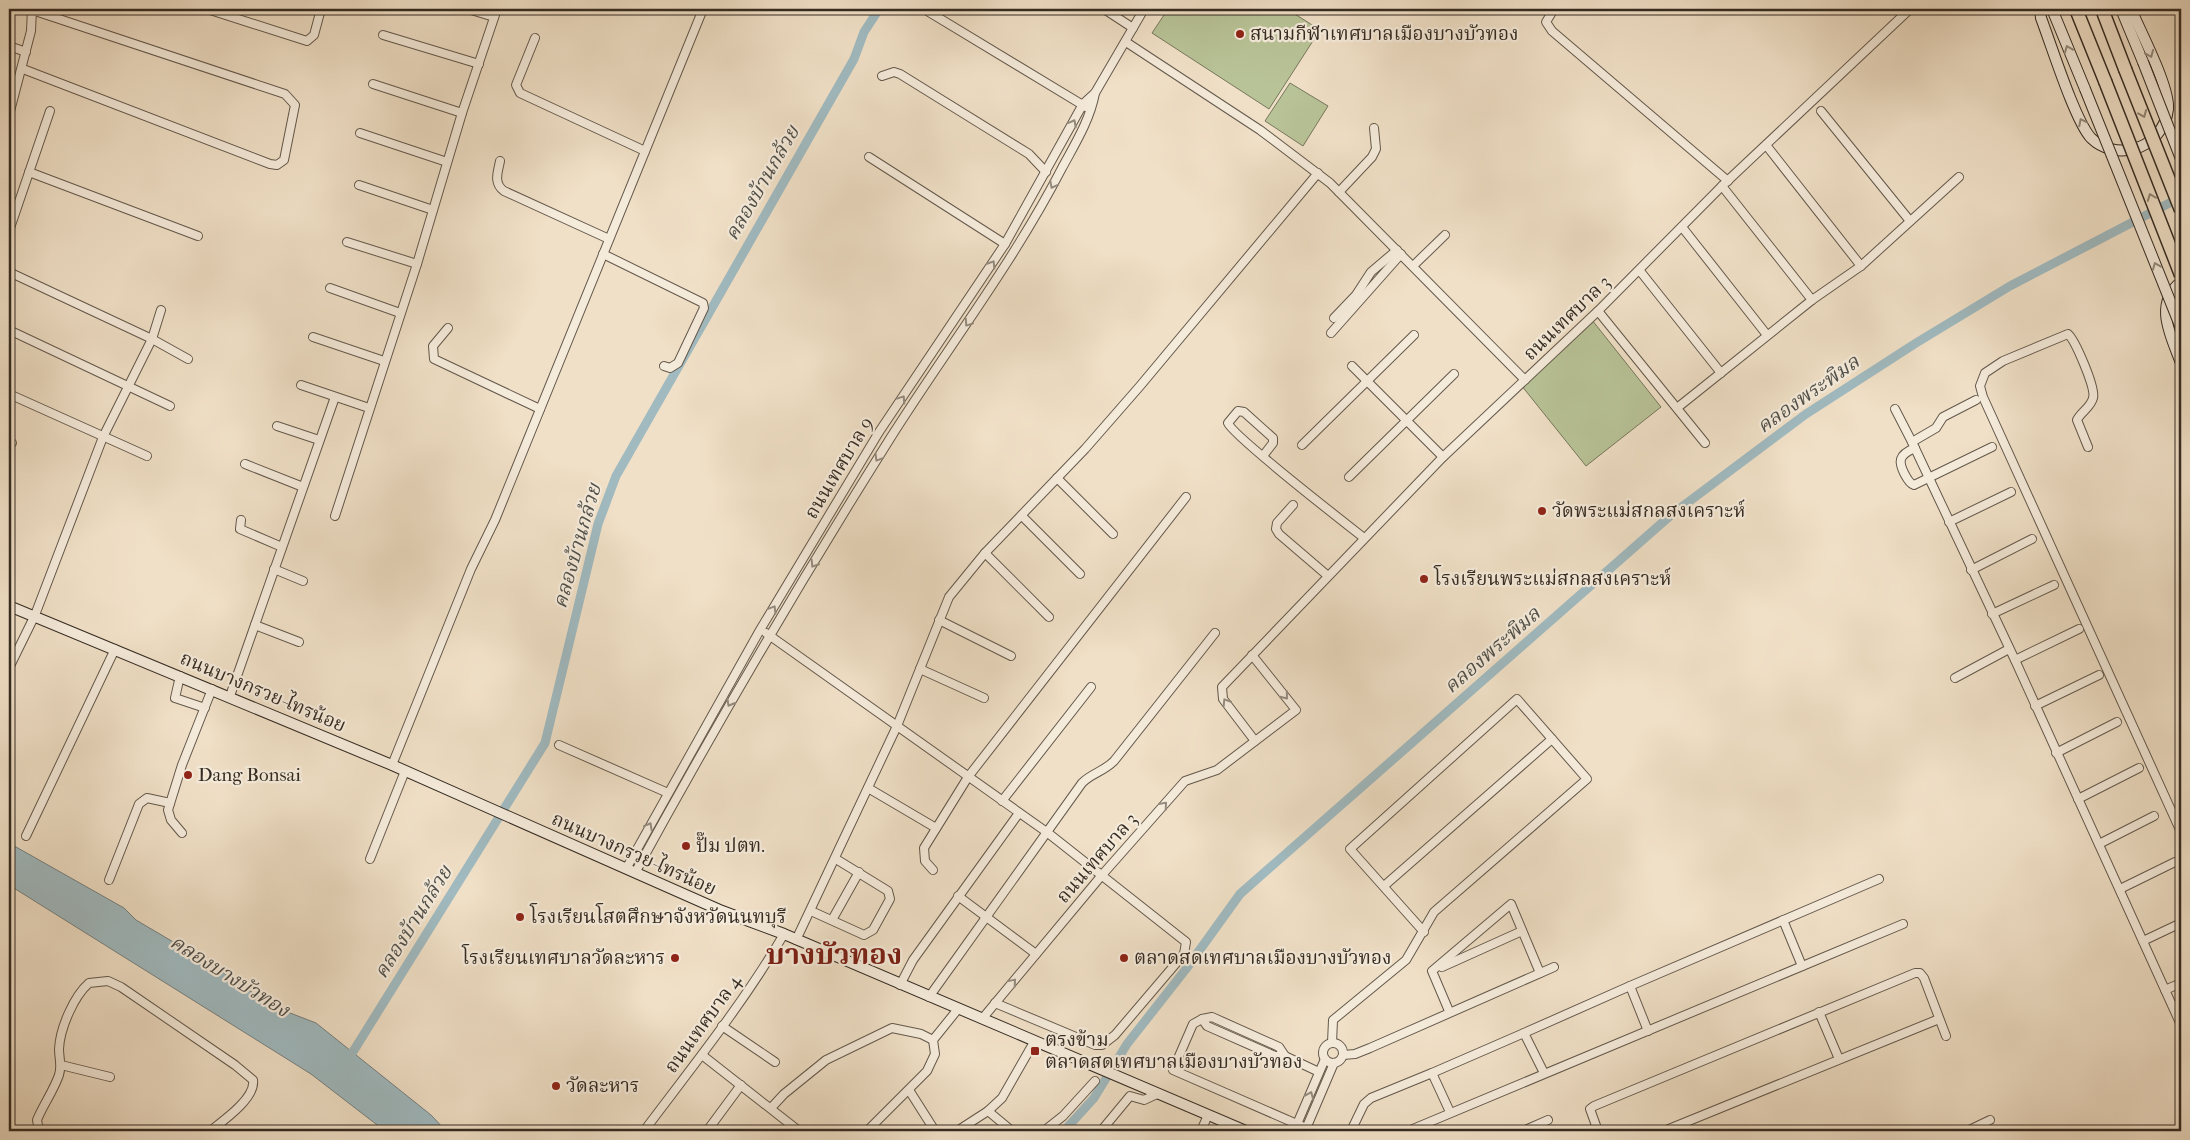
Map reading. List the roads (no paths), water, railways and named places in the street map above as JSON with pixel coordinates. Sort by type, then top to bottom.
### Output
[{"type":"highway","points":[[2076,9],[2181,275]]},
{"type":"highway","points":[[2102,9],[2181,210]]},
{"type":"main road","points":[[2040,9],[2041,18],[2081,121],[2091,138],[2102,146],[2126,151],[2149,143],[2162,129],[2168,108],[2164,88],[2131,9]]},
{"type":"main road","points":[[2052,9],[2181,328]]},
{"type":"main road","points":[[2122,9],[2181,159]]},
{"type":"main road","points":[[2181,282],[2176,286],[2168,300],[2165,313],[2167,329],[2181,363]]},
{"type":"main road","name":"ถนนบางกรวย-ไทรน้อย","points":[[9,606],[230,696],[392,765],[512,820],[748,922],[784,934],[1246,1131]]},
{"type":"street","points":[[207,9],[307,40],[314,35],[321,9]]},
{"type":"street","points":[[468,9],[494,18]]},
{"type":"street","points":[[335,516],[384,360],[417,264],[462,113],[497,9]]},
{"type":"street","points":[[392,765],[471,569],[495,520],[703,9]]},
{"type":"street","points":[[1104,9],[1134,28]]},
{"type":"street","name":"ถนนเทศบาล 9","points":[[630,871],[668,793],[760,630],[879,432],[1005,244],[1083,104],[1095,94],[1144,9]]},
{"type":"street","points":[[1554,9],[1546,22],[1552,30],[1725,184],[1812,300]]},
{"type":"street","name":"ถนนเทศบาล 3","points":[[1255,741],[1223,700],[1222,687],[1443,458],[1640,271],[1725,184],[1910,9]]},
{"type":"street","points":[[9,115],[12,97],[23,68],[31,31],[32,10],[286,94],[295,105],[284,160],[277,165],[270,164],[23,68]]},
{"type":"street","points":[[929,10],[1092,110]]},
{"type":"street","points":[[384,35],[479,64]]},
{"type":"street","points":[[535,38],[516,85],[520,93],[645,151]]},
{"type":"street","points":[[1126,42],[1260,130],[1318,173],[1525,380]]},
{"type":"street","points":[[9,46],[26,52]]},
{"type":"street","points":[[882,76],[894,72],[900,74],[1029,154],[1046,172]]},
{"type":"street","points":[[373,84],[462,113]]},
{"type":"street","name":"ถนนเทศบาล 9","points":[[630,871],[770,635],[891,437],[1016,250],[1051,190],[1092,110],[1095,94]]},
{"type":"street","points":[[9,231],[50,111]]},
{"type":"street","points":[[1821,111],[1910,222]]},
{"type":"street","points":[[1339,192],[1372,157],[1376,149],[1374,128]]},
{"type":"street","points":[[360,133],[447,162]]},
{"type":"street","points":[[1766,145],[1861,266]]},
{"type":"street","points":[[869,157],[1005,244]]},
{"type":"street","points":[[500,161],[497,179],[499,188],[609,239]]},
{"type":"street","points":[[29,172],[198,236]]},
{"type":"street","points":[[796,940],[836,859],[897,726],[949,597],[985,553],[1022,516],[1140,386],[1318,173]]},
{"type":"street","points":[[1677,408],[1812,300],[1861,266],[1959,177]]},
{"type":"street","points":[[360,186],[433,210]]},
{"type":"street","points":[[1682,227],[1767,335]]},
{"type":"street","points":[[1413,266],[1444,235]]},
{"type":"street","points":[[347,242],[417,264]]},
{"type":"street","points":[[1334,318],[1356,294],[1371,272],[1399,252]]},
{"type":"street","points":[[1331,333],[1399,252]]},
{"type":"street","points":[[603,254],[703,303],[704,308],[678,363],[670,368],[664,366]]},
{"type":"street","points":[[1640,271],[1721,373]]},
{"type":"street","points":[[9,272],[152,339],[188,359]]},
{"type":"street","points":[[330,288],[400,313]]},
{"type":"street","points":[[9,668],[35,615],[103,437],[152,339],[161,310]]},
{"type":"street","points":[[1598,311],[1704,443]]},
{"type":"street","points":[[448,328],[433,346],[434,359],[540,409]]},
{"type":"street","points":[[9,330],[170,406]]},
{"type":"street","points":[[2088,447],[2078,420],[2093,400],[2093,388],[2070,336],[2065,334],[2046,344],[2003,361],[1985,373],[1980,386],[1983,396],[2181,832]]},
{"type":"street","points":[[1302,445],[1414,335]]},
{"type":"street","points":[[313,336],[384,360]]},
{"type":"street","points":[[1352,366],[1443,458]]},
{"type":"street","points":[[1349,477],[1454,374]]},
{"type":"street","points":[[301,385],[369,408]]},
{"type":"street","points":[[9,394],[147,456]]},
{"type":"street","points":[[230,696],[335,397]]},
{"type":"street","points":[[1976,400],[1943,417],[1936,428],[1913,445],[1901,458],[1909,482],[1914,485],[1992,447]]},
{"type":"street","points":[[1895,409],[2015,660],[2181,1025]]},
{"type":"street","points":[[1263,456],[1273,443],[1273,438],[1244,412],[1238,411],[1230,419],[1229,426],[1263,456],[1364,538]]},
{"type":"street","points":[[276,426],[319,440]]},
{"type":"street","points":[[245,464],[303,487]]},
{"type":"street","points":[[1057,478],[1114,534]]},
{"type":"street","points":[[1949,522],[2011,492]]},
{"type":"street","points":[[933,870],[925,861],[924,848],[968,777],[1186,497]]},
{"type":"street","points":[[1293,505],[1277,524],[1276,529],[1279,534],[1328,576]]},
{"type":"street","points":[[1022,516],[1080,574]]},
{"type":"street","points":[[241,520],[240,529],[282,547]]},
{"type":"street","points":[[1971,570],[2032,539]]},
{"type":"street","points":[[985,553],[1049,617]]},
{"type":"street","points":[[274,569],[303,581]]},
{"type":"street","points":[[1992,614],[2054,585]]},
{"type":"street","points":[[939,620],[1011,656]]},
{"type":"street","points":[[255,625],[299,642]]},
{"type":"street","points":[[2015,660],[2079,629]]},
{"type":"street","points":[[760,630],[770,635],[1048,833],[1186,942],[1184,954],[1115,1035],[1102,1045],[1095,1045],[995,1003]]},
{"type":"street","points":[[929,997],[1082,783],[1092,775],[1106,769],[1114,761],[1215,633]]},
{"type":"street","points":[[26,836],[116,649]]},
{"type":"street","points":[[1955,678],[2009,650]]},
{"type":"street","name":"ถนนเทศบาล 3","points":[[982,1020],[1102,875],[1185,781],[1217,770],[1296,710],[1252,655]]},
{"type":"street","points":[[920,669],[984,698]]},
{"type":"street","points":[[2035,706],[2100,675]]},
{"type":"street","points":[[180,676],[175,698],[205,708]]},
{"type":"street","points":[[1002,801],[1090,687]]},
{"type":"street","points":[[182,833],[171,820],[168,810],[182,765],[212,689]]},
{"type":"street","points":[[1332,1042],[1333,1020],[1406,960],[1424,932],[1434,912],[1586,779],[1518,698],[1350,849],[1424,932]]},
{"type":"street","points":[[2056,753],[2117,722]]},
{"type":"street","points":[[1384,886],[1552,739]]},
{"type":"street","points":[[559,745],[668,793]]},
{"type":"street","points":[[2078,799],[2139,768]]},
{"type":"street","points":[[370,859],[405,771]]},
{"type":"street","points":[[868,788],[936,828]]},
{"type":"street","points":[[109,880],[139,804],[147,798],[170,803]]},
{"type":"street","points":[[900,984],[912,960],[1019,814]]},
{"type":"street","points":[[2099,844],[2154,816]]},
{"type":"street","points":[[811,911],[859,935],[869,934],[890,900],[890,894],[859,872],[836,859]]},
{"type":"street","points":[[2120,890],[2175,862]]},
{"type":"street","points":[[832,920],[859,872]]},
{"type":"street","points":[[1351,1131],[1364,1104],[1371,1098],[1879,879]]},
{"type":"street","points":[[958,896],[1036,954]]},
{"type":"street","points":[[1432,971],[1511,904],[1540,973]]},
{"type":"street","points":[[1783,920],[1802,966]]},
{"type":"street","points":[[2143,941],[2181,923]]},
{"type":"street","points":[[1408,1131],[1903,924]]},
{"type":"street","points":[[1432,971],[1522,931]]},
{"type":"street","name":"ถนนเทศบาล 4","points":[[644,1131],[702,1055],[769,960],[784,934]]},
{"type":"street","points":[[1343,1055],[1355,1054],[1370,1048],[1449,1011],[1554,967]]},
{"type":"street","points":[[1432,971],[1449,1011]]},
{"type":"street","points":[[1598,1131],[1590,1109],[1594,1106],[1915,973],[1920,973],[1946,1036]]},
{"type":"street","points":[[40,1131],[37,1120],[52,1092],[61,1065],[59,1048],[62,1032],[76,999],[89,983],[103,981],[115,984],[236,1065],[253,1080],[252,1090],[249,1095],[228,1117],[210,1131]]},
{"type":"street","points":[[2165,990],[2181,983]]},
{"type":"street","points":[[1630,986],[1648,1031]]},
{"type":"street","points":[[866,1131],[909,1090],[933,1063],[935,1054],[933,1040],[958,1009]]},
{"type":"street","points":[[1818,1012],[1839,1059]]},
{"type":"street","points":[[1285,1056],[1279,1048],[1212,1017],[1202,1019],[1191,1027],[1173,1070],[1296,1129],[1306,1130],[1334,1063],[1340,1060],[1343,1055],[1341,1046],[1332,1042]]},
{"type":"street","points":[[1202,1019],[1207,1026],[1275,1056],[1285,1056],[1319,1072]]},
{"type":"street","points":[[1664,1131],[1939,1019]]},
{"type":"street","points":[[722,1026],[774,1062]]},
{"type":"street","points":[[771,1108],[784,1094],[826,1060],[892,1028],[922,1034],[933,1040]]},
{"type":"street","points":[[1239,1040],[1243,1031]]},
{"type":"street","points":[[1524,1033],[1544,1073]]},
{"type":"street","points":[[958,1131],[988,1111],[1010,1089],[1034,1042]]},
{"type":"street","points":[[1296,1129],[1325,1059],[1324,1048],[1332,1042]]},
{"type":"street","points":[[702,1055],[799,1131]]},
{"type":"street","points":[[1325,1059],[1334,1063]]},
{"type":"street","points":[[61,1065],[110,1077]]},
{"type":"street","points":[[1432,1073],[1450,1112]]},
{"type":"street","points":[[1044,1131],[1064,1116],[1095,1081]]},
{"type":"street","points":[[707,1131],[741,1085]]},
{"type":"street","points":[[909,1090],[935,1131]]},
{"type":"street","points":[[1101,1131],[1130,1096],[1144,1100],[1157,1094]]},
{"type":"street","points":[[988,1111],[1012,1131]]},
{"type":"street","points":[[1201,1131],[1208,1115]]},
{"type":"street","points":[[1522,1131],[1548,1120]]},
{"type":"street","points":[[1967,1131],[1990,1120]]},
{"type":"water","points":[[9,843],[124,908],[136,920],[209,963],[259,997],[285,1011],[316,1023],[431,1115],[446,1131],[385,1131],[311,1074],[9,885]]},
{"type":"waterway","name":"คลองบ้านกล้วย","points":[[346,1063],[545,743],[598,524],[616,476],[854,59],[864,32],[879,9]]},
{"type":"waterway","name":"คลองพระพิมล","points":[[1064,1131],[1094,1098],[1127,1044],[1186,969],[1240,894],[1671,515],[1806,414],[1916,343],[2010,286],[2181,197]]},
{"type":"place","name":"สนามกีฬาเทศบาลเมืองบางบัวทอง","points":[[1240,34]]},
{"type":"place","name":"วัดพระแม่สกลสงเคราะห์","points":[[1542,511]]},
{"type":"place","name":"โรงเรียนพระแม่สกลสงเคราะห์","points":[[1424,579]]},
{"type":"place","name":"Dang Bonsai","points":[[188,775]]},
{"type":"place","name":"ปั๊ม ปตท.","points":[[686,846]]},
{"type":"place","name":"โรงเรียนโสตศึกษาจังหวัดนนทบุรี","points":[[520,917]]},
{"type":"place","name":"โรงเรียนเทศบาลวัดละหาร","points":[[675,958]]},
{"type":"place","name":"ตลาดสดเทศบาลเมืองบางบัวทอง","points":[[1124,958]]},
{"type":"place","name":"ตรงข้าม ตลาดสดเทศบาลเมืองบางบัวทอง","points":[[1035,1051]]},
{"type":"place","name":"วัดละหาร","points":[[556,1086]]},
{"type":"district","name":"บางบัวทอง","points":[[834,955]]},
{"type":"water label","name":"คลองบางบัวทอง","points":[[230,976]]}]
